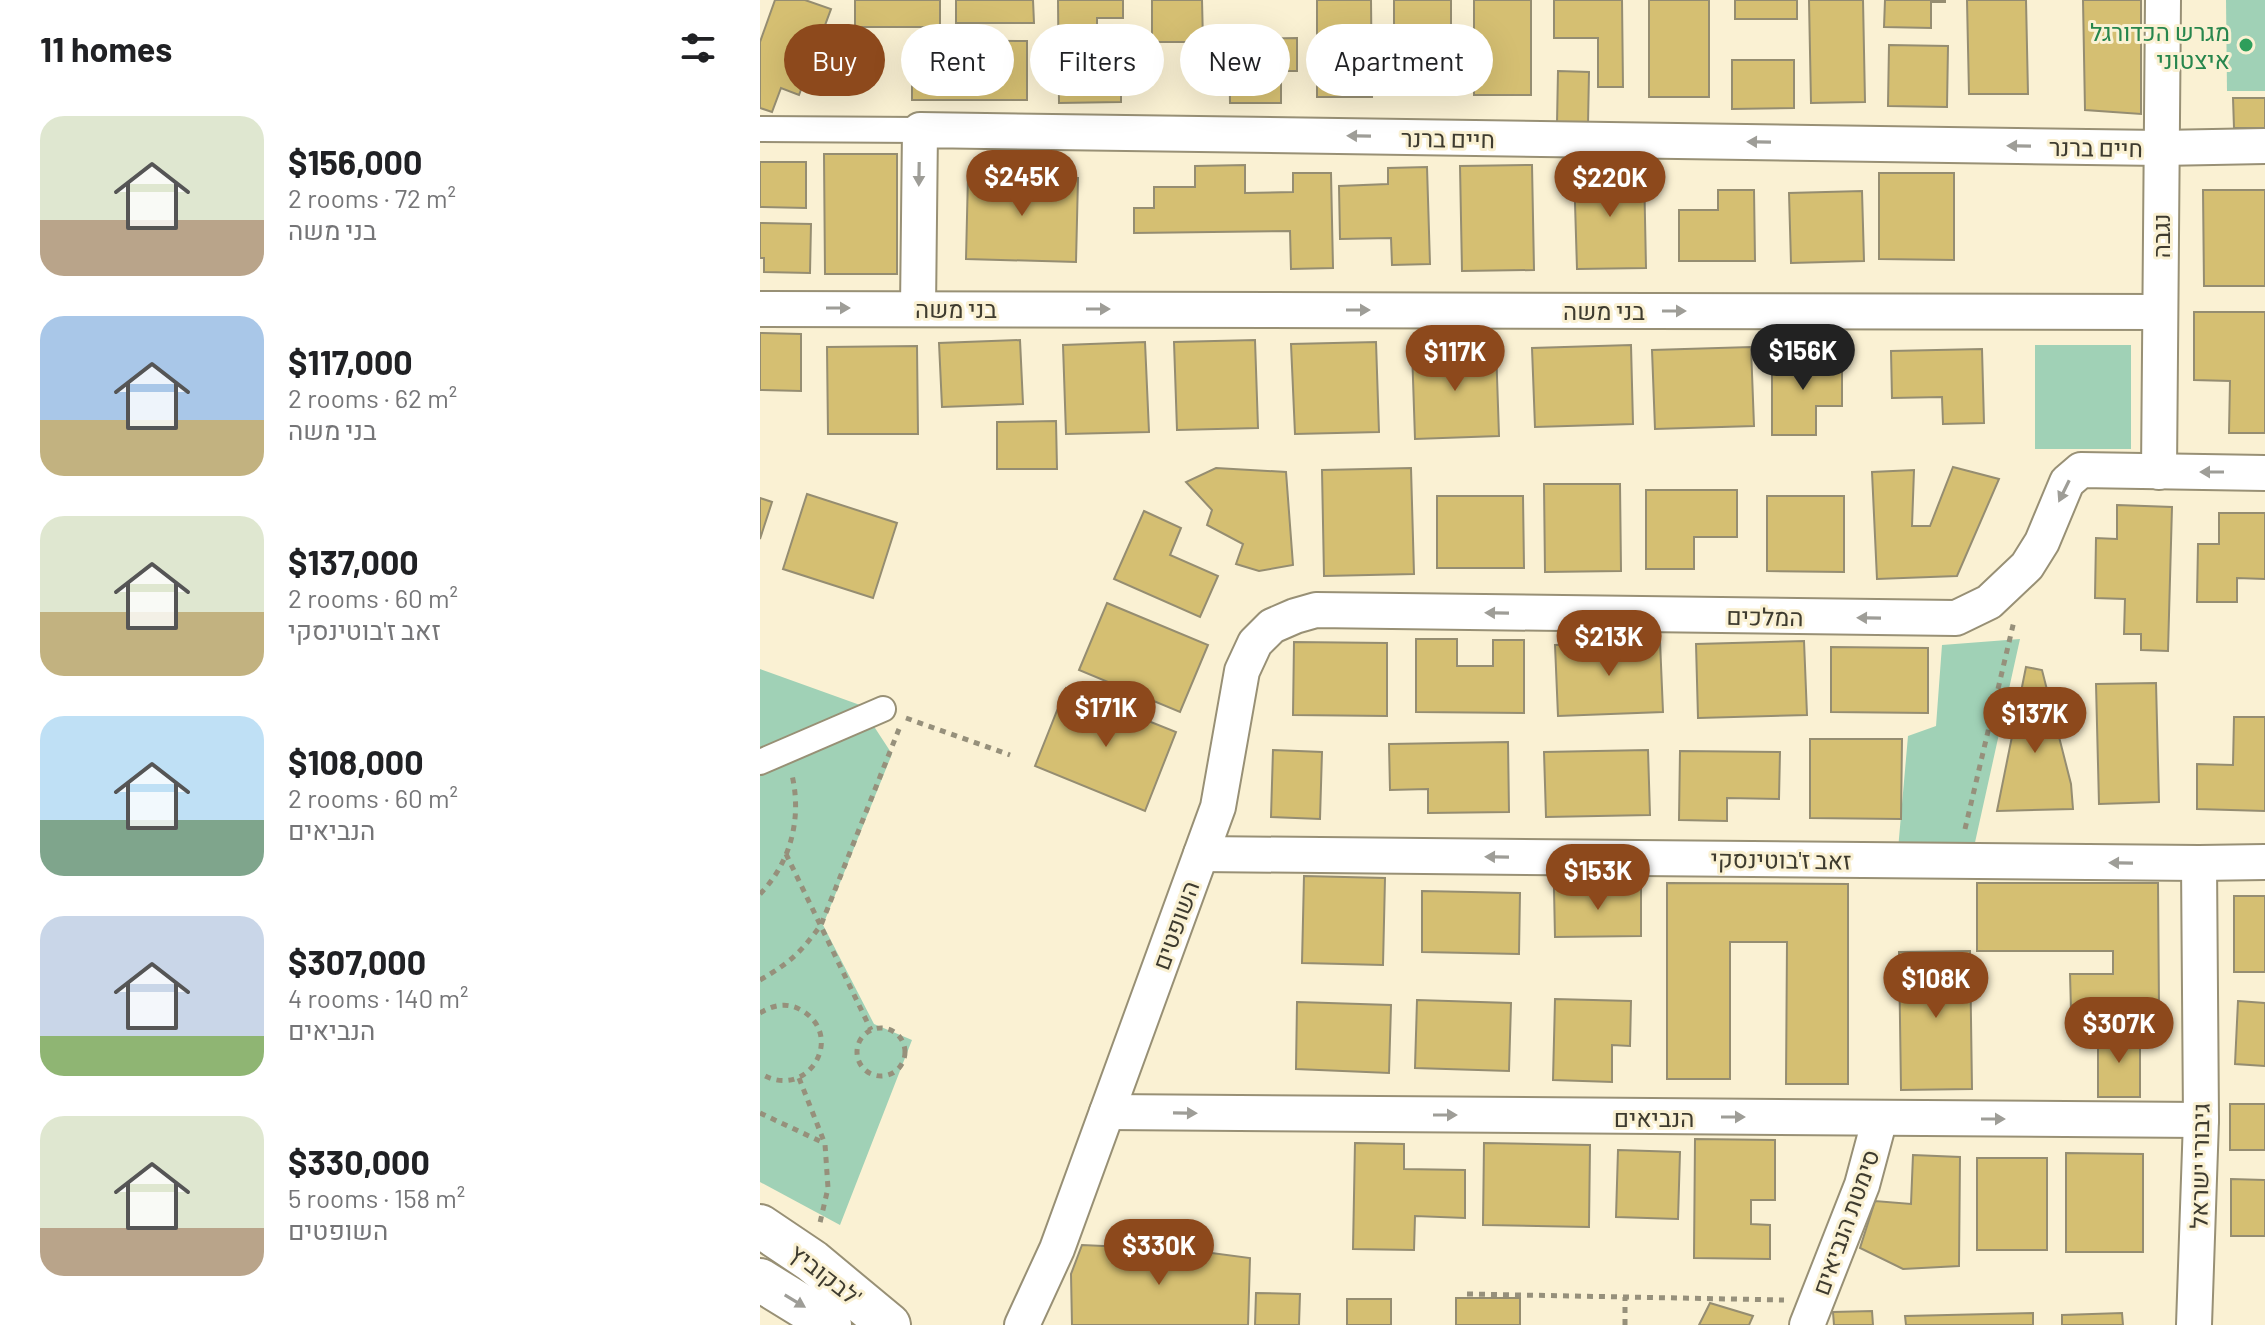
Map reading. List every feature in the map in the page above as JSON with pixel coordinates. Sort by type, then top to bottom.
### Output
[{"type":"street","name":"נגבה","points":[[2159,472],[2163,0]]},
{"type":"street","name":"חיים ברנר","points":[[760,129],[2161,148],[2265,146]]},
{"type":"street","points":[[918,308],[920,130]]},
{"type":"street","name":"בני משה","points":[[760,309],[2160,312]]},
{"type":"street","name":"המלכים","points":[[1295,616],[1316,610],[1956,618],[1989,602],[2027,566],[2042,542],[2067,482],[2081,470],[2265,473]]},
{"type":"street","name":"השופטים","points":[[1022,1325],[1057,1249],[1218,807],[1242,671],[1255,643],[1272,626],[1295,616]]},
{"type":"street","points":[[760,762],[883,709]]},
{"type":"street","name":"זאב ז'בוטינסקי","points":[[1201,854],[2265,862]]},
{"type":"street","name":"גיבורי ישראל","points":[[2194,1325],[2201,1120],[2199,863]]},
{"type":"street","name":"הנביאים","points":[[1107,1112],[2201,1120]]},
{"type":"street","name":"סימטת הנביאים","points":[[1812,1313],[1862,1185],[1880,1118]]},
{"type":"street","name":"לבקוביץ'","points":[[760,1226],[812,1261],[889,1325]]},
{"type":"street","name":"השופטים","points":[[1048,1325],[1057,1249]]},
{"type":"street","name":"לבקוביץ'","points":[[760,1280],[830,1325]]},
{"type":"path","points":[[1957,861],[2027,566]]},
{"type":"path","points":[[760,980],[802,951],[821,925],[904,717],[1010,755]]},
{"type":"path","points":[[760,894],[786,854],[796,820],[797,797],[784,752]]},
{"type":"path","points":[[786,854],[871,1030]]},
{"type":"path","points":[[760,1073],[775,1080],[799,1078],[818,1060],[822,1047],[816,1023],[808,1013],[783,1005],[761,1010]]},
{"type":"path","points":[[887,1029],[903,1044],[903,1061],[892,1074],[872,1075],[860,1064],[857,1048],[864,1035],[871,1030],[887,1029]]},
{"type":"path","points":[[799,1078],[825,1144],[828,1188],[812,1261]]},
{"type":"path","points":[[760,1113],[825,1144]]},
{"type":"path","points":[[1467,1294],[1625,1297],[1812,1313]]},
{"type":"path","points":[[1625,1297],[1625,1325]]},
{"type":"green space","name":"מגרש הכדורגל איצטוני","points":[[2226,0],[2265,0],[2265,91],[2227,91]]},
{"type":"green space","points":[[2035,345],[2131,345],[2131,449],[2035,449]]},
{"type":"green space","points":[[2020,639],[1972,856],[1897,861],[1908,736],[1936,726],[1942,645]]},
{"type":"green space","points":[[760,669],[860,705],[892,754],[823,925],[874,1024],[912,1040],[840,1225],[760,1182]]},
{"type":"building","points":[[775,0],[805,0],[831,9],[825,24],[784,24],[784,89],[781,88],[772,112],[760,108],[760,42]]},
{"type":"building","points":[[855,0],[940,0],[940,24],[885,27],[885,24],[855,24]]},
{"type":"building","points":[[956,0],[1033,0],[1034,23],[956,23]]},
{"type":"building","points":[[1058,0],[1123,0],[1123,18],[1097,18],[1097,24],[1058,24]]},
{"type":"building","points":[[1152,0],[1202,0],[1203,24],[1180,24],[1180,42],[1164,42],[1164,24],[1152,24]]},
{"type":"building","points":[[1317,0],[1371,0],[1371,24],[1317,24]]},
{"type":"building","points":[[1394,0],[1451,0],[1451,24],[1394,24]]},
{"type":"building","points":[[1474,0],[1531,0],[1531,95],[1493,95],[1493,24],[1474,24]]},
{"type":"building","points":[[1554,0],[1622,0],[1623,87],[1598,87],[1598,38],[1554,38]]},
{"type":"building","points":[[1649,0],[1709,0],[1709,97],[1649,97]]},
{"type":"building","points":[[1735,0],[1797,0],[1797,19],[1735,19]]},
{"type":"building","points":[[1809,0],[1863,0],[1865,102],[1811,103]]},
{"type":"building","points":[[1885,0],[1945,2],[1931,2],[1931,28],[1884,27]]},
{"type":"building","points":[[1967,0],[2026,0],[2028,94],[1969,94]]},
{"type":"building","points":[[2083,0],[2141,0],[2141,114],[2085,110]]},
{"type":"building","points":[[1290,38],[1297,38],[1297,71],[1290,71]]},
{"type":"building","points":[[1014,41],[1027,41],[1027,100],[912,100],[912,96],[1014,96]]},
{"type":"building","points":[[1889,45],[1948,46],[1947,107],[1888,106]]},
{"type":"building","points":[[1732,60],[1794,60],[1794,108],[1732,109]]},
{"type":"building","points":[[1558,71],[1589,72],[1588,124],[1557,124]]},
{"type":"building","points":[[1059,96],[1121,96],[1121,102],[1059,103]]},
{"type":"building","points":[[1230,96],[1281,96],[1281,103],[1230,103]]},
{"type":"building","points":[[1372,96],[1372,97],[1317,97]]},
{"type":"building","points":[[2233,98],[2265,98],[2265,128],[2234,128]]},
{"type":"building","points":[[824,154],[897,154],[897,274],[825,274]]},
{"type":"building","points":[[760,162],[806,162],[806,208],[760,207]]},
{"type":"building","points":[[1245,165],[1245,193],[1293,192],[1293,173],[1331,173],[1333,268],[1291,269],[1290,231],[1134,233],[1134,208],[1154,208],[1154,187],[1195,187],[1195,166]]},
{"type":"building","points":[[1532,165],[1534,270],[1462,271],[1460,166]]},
{"type":"building","points":[[1427,167],[1430,264],[1392,265],[1391,238],[1340,239],[1339,186],[1388,184],[1388,168]]},
{"type":"building","points":[[1644,169],[1646,268],[1577,269],[1574,170]]},
{"type":"building","points":[[1879,173],[1954,173],[1954,260],[1879,259]]},
{"type":"building","points":[[968,175],[1078,178],[1076,262],[966,259]]},
{"type":"building","points":[[1718,190],[1754,190],[1755,261],[1679,261],[1679,210],[1718,210]]},
{"type":"building","points":[[2203,190],[2265,190],[2265,286],[2204,286]]},
{"type":"building","points":[[1862,191],[1864,261],[1791,263],[1789,193]]},
{"type":"building","points":[[760,223],[811,224],[810,273],[764,272],[764,258],[760,258]]},
{"type":"building","points":[[2194,312],[2265,312],[2265,433],[2229,433],[2230,381],[2194,380]]},
{"type":"building","points":[[760,333],[801,334],[801,391],[760,390]]},
{"type":"building","points":[[1020,340],[1023,404],[942,407],[939,343]]},
{"type":"building","points":[[1255,340],[1258,428],[1177,430],[1174,342]]},
{"type":"building","points":[[1145,342],[1149,432],[1066,434],[1063,345]]},
{"type":"building","points":[[1376,342],[1379,432],[1295,434],[1291,344]]},
{"type":"building","points":[[1631,345],[1633,424],[1535,427],[1532,348]]},
{"type":"building","points":[[917,346],[918,434],[828,434],[827,347]]},
{"type":"building","points":[[1496,347],[1499,436],[1415,439],[1412,349]]},
{"type":"building","points":[[1751,347],[1754,426],[1655,429],[1652,350]]},
{"type":"building","points":[[1982,349],[1984,423],[1943,424],[1942,397],[1892,398],[1891,351]]},
{"type":"building","points":[[1772,357],[1842,357],[1842,406],[1816,406],[1816,435],[1772,435]]},
{"type":"building","points":[[1056,421],[1057,469],[997,469],[997,422]]},
{"type":"building","points":[[1953,467],[1999,479],[1957,576],[1877,579],[1872,472],[1914,470],[1912,526],[1930,526]]},
{"type":"building","points":[[1216,468],[1286,472],[1293,565],[1259,571],[1236,564],[1243,544],[1207,525],[1212,510],[1186,482]]},
{"type":"building","points":[[1411,468],[1414,574],[1324,576],[1322,470]]},
{"type":"building","points":[[1544,484],[1620,484],[1621,571],[1545,572]]},
{"type":"building","points":[[1646,490],[1737,490],[1737,537],[1694,537],[1694,569],[1646,569]]},
{"type":"building","points":[[807,494],[897,523],[873,598],[783,569]]},
{"type":"building","points":[[1437,496],[1523,496],[1524,568],[1437,568]]},
{"type":"building","points":[[1767,496],[1844,496],[1844,572],[1767,571]]},
{"type":"building","points":[[760,498],[772,502],[760,539]]},
{"type":"building","points":[[2117,505],[2172,507],[2168,651],[2141,650],[2141,634],[2124,634],[2125,599],[2095,598],[2096,538],[2117,539]]},
{"type":"building","points":[[1144,511],[1181,528],[1170,555],[1218,576],[1200,617],[1114,579]]},
{"type":"building","points":[[2219,513],[2265,513],[2265,579],[2237,578],[2237,602],[2197,602],[2198,544],[2219,544]]},
{"type":"building","points":[[1107,603],[1208,645],[1180,712],[1079,670]]},
{"type":"building","points":[[1416,639],[1457,639],[1457,666],[1493,666],[1493,640],[1524,640],[1524,713],[1416,712]]},
{"type":"building","points":[[1660,641],[1663,712],[1558,716],[1555,645]]},
{"type":"building","points":[[1804,641],[1807,715],[1698,718],[1696,644]]},
{"type":"building","points":[[1294,642],[1387,643],[1387,716],[1293,715]]},
{"type":"building","points":[[1831,647],[1928,648],[1928,713],[1831,712]]},
{"type":"building","points":[[2026,667],[2042,670],[2071,784],[2073,809],[1997,811]]},
{"type":"building","points":[[2156,683],[2159,802],[2099,804],[2096,684]]},
{"type":"building","points":[[1066,688],[1176,732],[1145,811],[1035,766]]},
{"type":"building","points":[[2234,717],[2265,717],[2265,811],[2197,809],[2197,764],[2233,765]]},
{"type":"building","points":[[1810,739],[1902,739],[1901,819],[1810,818]]},
{"type":"building","points":[[1508,742],[1509,812],[1428,813],[1428,789],[1390,790],[1389,744]]},
{"type":"building","points":[[1273,750],[1322,752],[1320,819],[1271,817]]},
{"type":"building","points":[[1648,750],[1650,815],[1546,817],[1544,752]]},
{"type":"building","points":[[1680,751],[1780,752],[1779,799],[1727,798],[1727,821],[1679,820]]},
{"type":"building","points":[[1304,876],[1385,878],[1383,965],[1302,963]]},
{"type":"building","points":[[1667,883],[1848,884],[1848,1084],[1786,1084],[1787,942],[1730,942],[1730,1079],[1667,1079]]},
{"type":"building","points":[[1977,883],[2158,883],[2159,1010],[2071,1010],[2070,974],[2113,974],[2113,951],[1977,951]]},
{"type":"building","points":[[1641,887],[1641,936],[1555,937],[1554,889]]},
{"type":"building","points":[[1422,891],[1520,893],[1519,954],[1422,952]]},
{"type":"building","points":[[2234,896],[2265,896],[2265,972],[2234,972]]},
{"type":"building","points":[[1970,951],[1972,1089],[1901,1090],[1899,952]]},
{"type":"building","points":[[1555,999],[1631,1001],[1630,1046],[1612,1045],[1612,1082],[1553,1080]]},
{"type":"building","points":[[1417,1000],[1511,1003],[1509,1071],[1415,1068]]},
{"type":"building","points":[[2238,1001],[2265,1003],[2265,1066],[2235,1064]]},
{"type":"building","points":[[1297,1002],[1391,1005],[1389,1073],[1296,1069]]},
{"type":"building","points":[[2098,1033],[2140,1033],[2140,1097],[2098,1097]]},
{"type":"building","points":[[2230,1104],[2265,1104],[2265,1150],[2230,1150]]},
{"type":"building","points":[[1695,1139],[1775,1140],[1775,1200],[1751,1200],[1751,1224],[1770,1225],[1770,1259],[1694,1258]]},
{"type":"building","points":[[1355,1143],[1404,1144],[1404,1169],[1465,1170],[1465,1218],[1415,1216],[1414,1250],[1353,1249]]},
{"type":"building","points":[[1484,1143],[1590,1145],[1589,1227],[1483,1225]]},
{"type":"building","points":[[1618,1150],[1680,1152],[1678,1219],[1616,1217]]},
{"type":"building","points":[[2066,1153],[2143,1154],[2143,1252],[2066,1252]]},
{"type":"building","points":[[1913,1155],[1960,1157],[1959,1266],[1903,1269],[1860,1248],[1875,1201],[1911,1204]]},
{"type":"building","points":[[1977,1158],[2047,1158],[2047,1250],[1977,1250]]},
{"type":"building","points":[[2231,1179],[2265,1180],[2265,1236],[2231,1236]]},
{"type":"building","points":[[1082,1245],[1189,1250],[1250,1258],[1248,1325],[1072,1325],[1071,1274]]},
{"type":"building","points":[[1256,1293],[1300,1294],[1299,1325],[1255,1325]]},
{"type":"building","points":[[1456,1298],[1520,1298],[1520,1325],[1456,1325]]},
{"type":"building","points":[[1347,1299],[1391,1299],[1391,1325],[1347,1325]]},
{"type":"building","points":[[1710,1303],[1753,1316],[1749,1325],[1699,1325]]},
{"type":"building","points":[[1872,1311],[1873,1325],[1834,1325],[1833,1312]]},
{"type":"building","points":[[2033,1313],[2033,1325],[1906,1325],[1905,1316]]},
{"type":"building","points":[[2122,1313],[2123,1325],[2062,1325],[2062,1315]]},
{"type":"place","name":"מגרש הכדורגל איצטוני","points":[[2246,45]]}]
